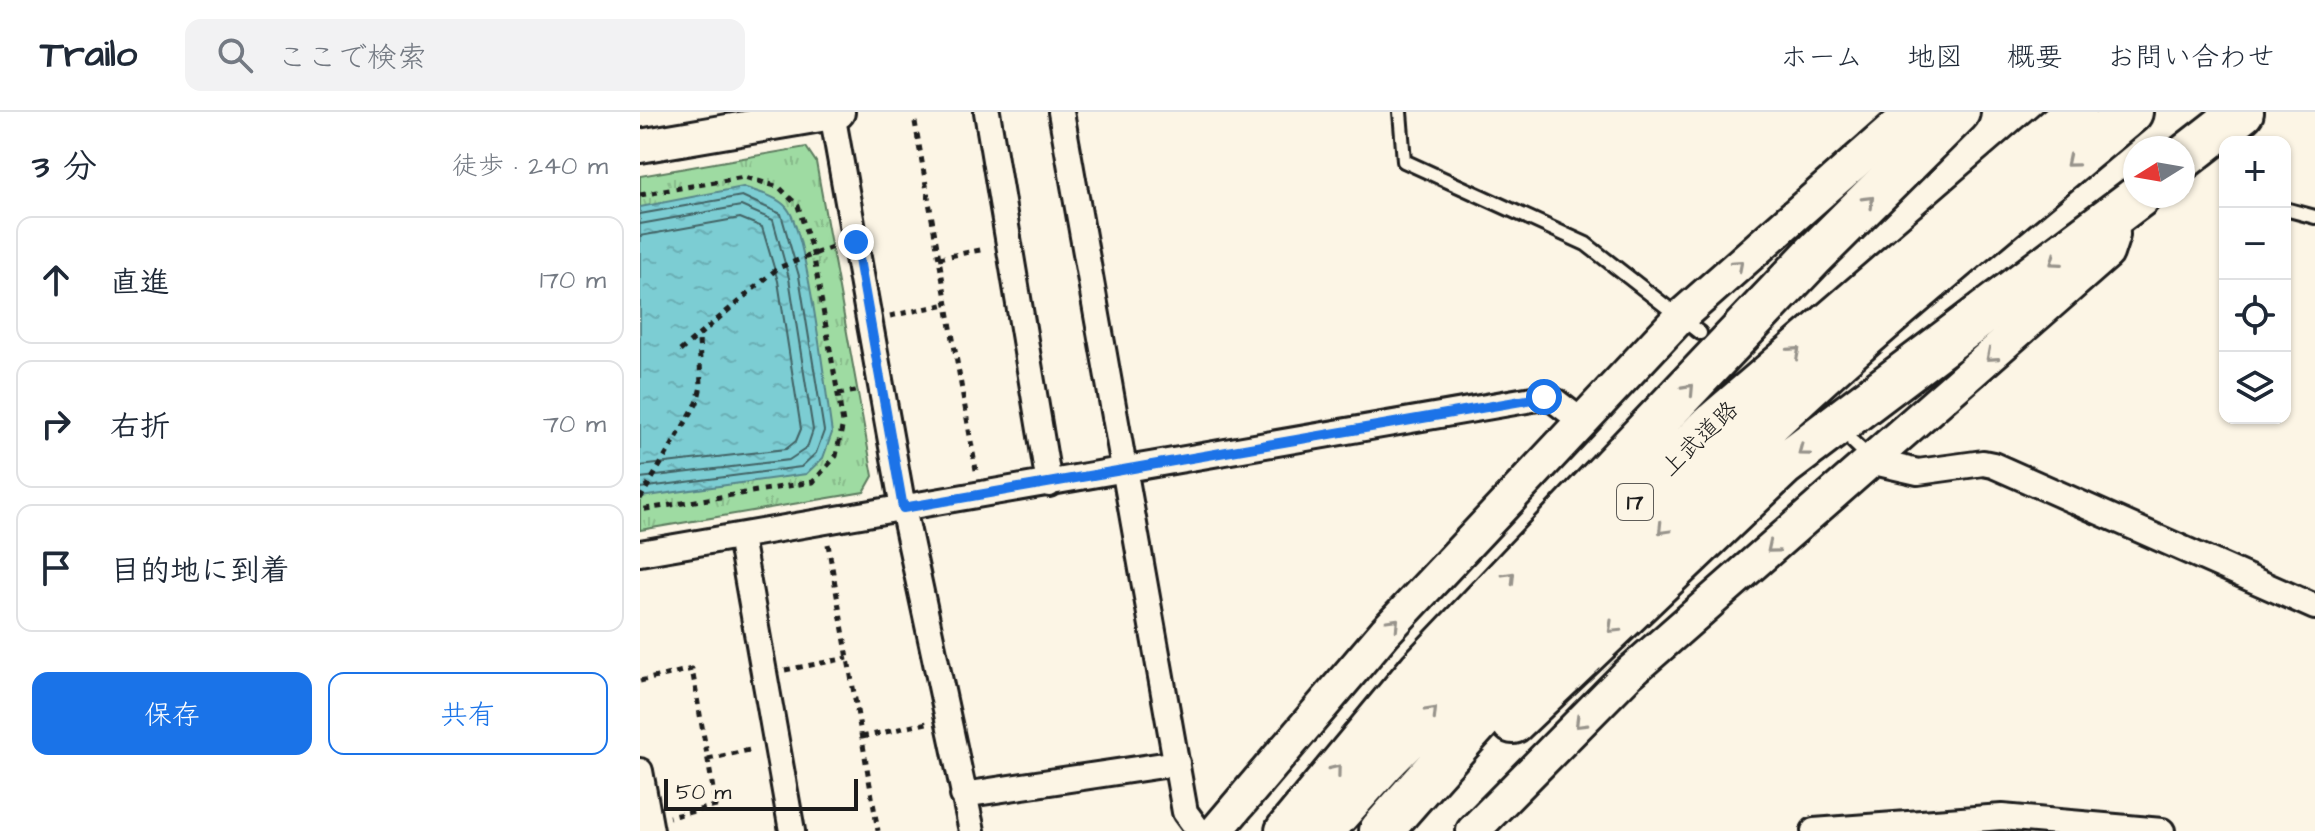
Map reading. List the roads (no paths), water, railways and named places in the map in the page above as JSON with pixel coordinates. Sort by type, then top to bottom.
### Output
[{"type":"highway","points":[[1287,831],[1420,670],[1814,255],[1958,112]]},
{"type":"highway","name":"上武道路","points":[[1322,831],[1382,764],[1704,432],[2075,112]]},
{"type":"highway","name":"上武道路","points":[[1381,831],[1478,720],[1717,473],[1918,289],[2131,112]]},
{"type":"highway","points":[[2195,149],[2242,112]]},
{"type":"highway","points":[[1405,831],[1468,765],[1783,465],[2126,208]]},
{"type":"street","points":[[987,112],[1049,484]]},
{"type":"street","points":[[1061,112],[1185,812],[1199,831]]},
{"type":"street","points":[[1216,831],[1385,632],[1584,423],[1912,112]]},
{"type":"street","points":[[640,146],[835,113],[903,508],[972,831]]},
{"type":"street","points":[[1473,831],[1628,674],[1864,452],[2107,253],[2126,208]]},
{"type":"street","points":[[640,553],[1125,472],[1544,397],[1555,401],[1584,423]]},
{"type":"street","points":[[1864,452],[1918,472],[1983,463],[1993,465],[2315,607]]},
{"type":"street","points":[[740,537],[792,831]]},
{"type":"street","points":[[963,795],[1177,763]]},
{"type":"street","points":[[640,771],[650,826]]},
{"type":"street","points":[[1814,831],[2002,817],[2162,831]]},
{"type":"lane","points":[[1400,112],[1404,161],[1563,230],[1586,244],[1690,325]]},
{"type":"lane","points":[[2291,211],[2315,217]]},
{"type":"water","points":[[743,187],[778,200],[787,208],[794,223],[808,279],[832,433],[823,458],[806,474],[640,497],[640,207]]}]
